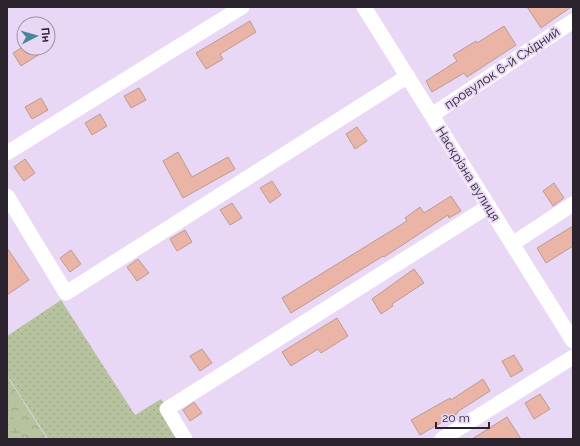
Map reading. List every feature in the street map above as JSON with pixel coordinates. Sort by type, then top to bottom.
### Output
[{"type":"street","points":[[7,152],[242,7]]},
{"type":"street","name":"Наскрізна вулиця","points":[[364,7],[573,341]]},
{"type":"street","name":"провулок 6-й Східний","points":[[432,115],[573,21]]},
{"type":"street","points":[[7,196],[66,293],[408,76]]},
{"type":"street","points":[[512,244],[573,204]]},
{"type":"street","points":[[185,439],[167,409],[489,206]]},
{"type":"street","points":[[442,439],[573,357]]},
{"type":"green space","points":[[61,300],[135,415],[161,399],[185,439],[48,439],[7,375],[7,336]]},
{"type":"green space","points":[[7,376],[47,439],[7,439]]},
{"type":"green space","points":[[7,407],[16,422],[23,439],[7,439]]},
{"type":"building","points":[[527,7],[571,7],[541,28]]},
{"type":"building","points":[[250,21],[256,32],[220,54],[223,59],[206,69],[196,53]]},
{"type":"building","points":[[504,26],[516,45],[467,77],[464,73],[432,92],[426,81],[457,61],[453,55],[476,41],[477,43]]},
{"type":"building","points":[[16,51],[16,56],[37,56],[21,66],[13,53]]},
{"type":"building","points":[[139,88],[146,100],[131,108],[124,96]]},
{"type":"building","points":[[41,98],[48,110],[32,119],[25,107]]},
{"type":"building","points":[[100,114],[107,126],[92,135],[85,123]]},
{"type":"building","points":[[357,127],[367,141],[355,149],[346,134]]},
{"type":"building","points":[[178,152],[192,177],[228,157],[235,169],[183,198],[163,161]]},
{"type":"building","points":[[25,159],[35,173],[24,181],[14,167]]},
{"type":"building","points":[[272,181],[281,195],[270,203],[260,188]]},
{"type":"building","points":[[554,183],[564,198],[553,206],[543,191]]},
{"type":"building","points":[[451,196],[461,211],[449,218],[448,215],[384,257],[383,256],[291,313],[282,298],[407,221],[405,218],[420,207],[424,213]]},
{"type":"building","points":[[232,203],[242,218],[230,225],[220,210]]},
{"type":"building","points":[[573,226],[573,246],[546,263],[537,248]]},
{"type":"building","points":[[185,230],[192,242],[177,251],[170,239]]},
{"type":"building","points":[[7,248],[29,280],[7,295]]},
{"type":"building","points":[[71,250],[81,264],[70,272],[60,258]]},
{"type":"building","points":[[138,259],[149,273],[137,281],[127,267]]},
{"type":"building","points":[[414,269],[424,283],[392,304],[393,306],[381,314],[372,299]]},
{"type":"building","points":[[337,318],[348,336],[321,353],[318,349],[291,366],[282,352]]},
{"type":"building","points":[[202,349],[212,363],[200,371],[190,356]]},
{"type":"building","points":[[514,355],[523,370],[511,377],[502,361]]},
{"type":"building","points":[[483,379],[490,391],[457,412],[458,413],[420,435],[411,420],[450,398],[451,400]]},
{"type":"building","points":[[540,394],[550,409],[534,419],[525,403]]},
{"type":"building","points":[[194,402],[202,413],[190,421],[183,410]]},
{"type":"building","points":[[507,417],[521,439],[472,439]]}]
